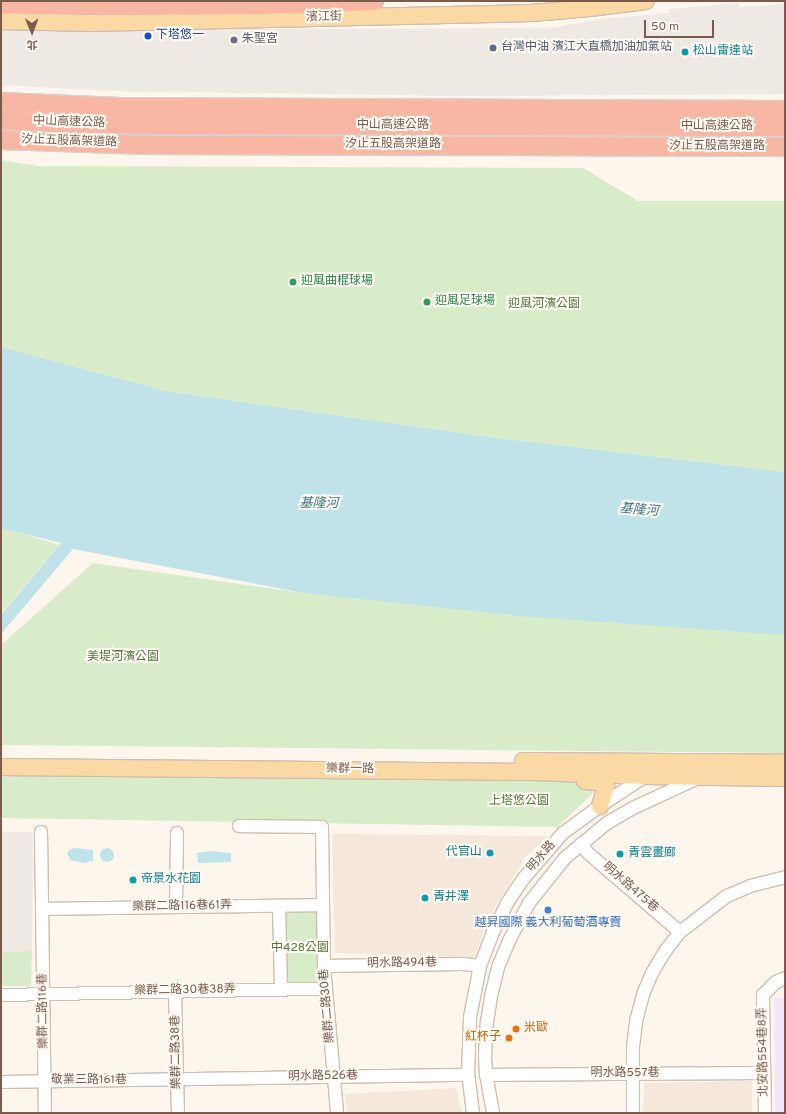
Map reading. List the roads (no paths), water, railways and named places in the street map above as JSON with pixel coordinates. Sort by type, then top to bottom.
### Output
[{"type":"highway","points":[[1,4],[144,6],[374,1]]},
{"type":"highway","name":"中山高速公路","points":[[1,102],[119,107],[785,110]]},
{"type":"highway","name":"中山高速公路","points":[[1,120],[67,124],[151,125],[785,127]]},
{"type":"highway","name":"汐止五股高架道路","points":[[1,140],[147,145],[785,147]]},
{"type":"main road","name":"濱江街","points":[[1,21],[92,23],[281,20],[532,13],[590,5],[646,1]]},
{"type":"main road","name":"樂群一路","points":[[1,756],[673,762]]},
{"type":"main road","name":"明水路","points":[[673,762],[785,763]]},
{"type":"main road","name":"樂群一路","points":[[1,767],[533,772],[700,777]]},
{"type":"main road","points":[[533,772],[552,778],[604,784],[605,790],[600,806]]},
{"type":"main road","name":"明水路","points":[[700,777],[785,778]]},
{"type":"street","name":"明水路","points":[[473,1113],[468,1075],[470,1017],[480,966],[497,923],[524,878],[563,833],[600,806],[646,776],[673,762]]},
{"type":"street","name":"明水路","points":[[493,1113],[486,1075],[487,1022],[491,996],[498,967],[510,939],[529,903],[545,881],[565,858],[607,823],[633,808],[700,777]]},
{"type":"street","name":"樂群二路30巷","points":[[239,826],[322,827],[324,966],[338,1113]]},
{"type":"street","name":"樂群二路116巷","points":[[41,832],[45,1113]]},
{"type":"street","points":[[176,907],[177,833]]},
{"type":"street","name":"明水路475巷","points":[[581,844],[588,853],[680,932]]},
{"type":"street","points":[[633,1113],[632,1074],[636,1021],[644,992],[652,973],[680,932],[727,896],[750,886],[785,877]]},
{"type":"street","name":"樂群二路116巷61弄","points":[[42,909],[323,905]]},
{"type":"street","points":[[279,906],[281,989]]},
{"type":"street","name":"明水路494巷","points":[[324,966],[464,964],[480,966]]},
{"type":"street","name":"北安路554巷8弄","points":[[765,1113],[763,995],[776,982],[785,978]]},
{"type":"street","name":"樂群二路30巷38弄","points":[[1,995],[326,989]]},
{"type":"street","name":"樂群二路38巷","points":[[175,992],[178,1113]]},
{"type":"street","name":"明水路557巷","points":[[486,1075],[764,1073]]},
{"type":"street","name":"明水路526巷","points":[[178,1080],[334,1076],[468,1075]]},
{"type":"street","name":"敬業三路161巷","points":[[1,1082],[178,1080]]},
{"type":"water","name":"基隆河","points":[[1,347],[166,391],[497,438],[785,472],[785,635],[520,616],[304,593],[73,549],[1,634],[1,615],[61,543],[1,528]]},
{"type":"water","points":[[74,848],[93,850],[93,861],[83,863],[70,860],[67,853],[69,850]]},
{"type":"water","points":[[104,848],[110,848],[114,852],[114,858],[110,862],[104,862],[100,858],[100,852]]},
{"type":"water","points":[[211,851],[231,853],[231,862],[198,863],[197,853]]},
{"type":"place","name":"下塔悠一","points":[[148,36]]},
{"type":"place","name":"朱聖宮","points":[[234,40]]},
{"type":"place","name":"台灣中油 濱江大直橋加油加氣站","points":[[493,48]]},
{"type":"place","name":"松山雷達站","points":[[685,52]]},
{"type":"place","name":"迎風曲棍球場","points":[[293,282]]},
{"type":"place","name":"迎風足球場","points":[[427,302]]},
{"type":"place","name":"代官山","points":[[490,853]]},
{"type":"place","name":"青雲畫廊","points":[[620,854]]},
{"type":"place","name":"帝景水花園","points":[[133,880]]},
{"type":"place","name":"青井澤","points":[[425,898]]},
{"type":"place","name":"越昇國際 義大利葡萄酒專賣","points":[[548,910]]},
{"type":"place","name":"米歐","points":[[516,1029]]},
{"type":"place","name":"紅杯子","points":[[509,1038]]},
{"type":"park label","name":"迎風河濱公園","points":[[544,305]]},
{"type":"park label","name":"美堤河濱公園","points":[[123,658]]},
{"type":"park label","name":"上塔悠公園","points":[[519,802]]},
{"type":"park label","name":"中428公園","points":[[300,949]]}]
